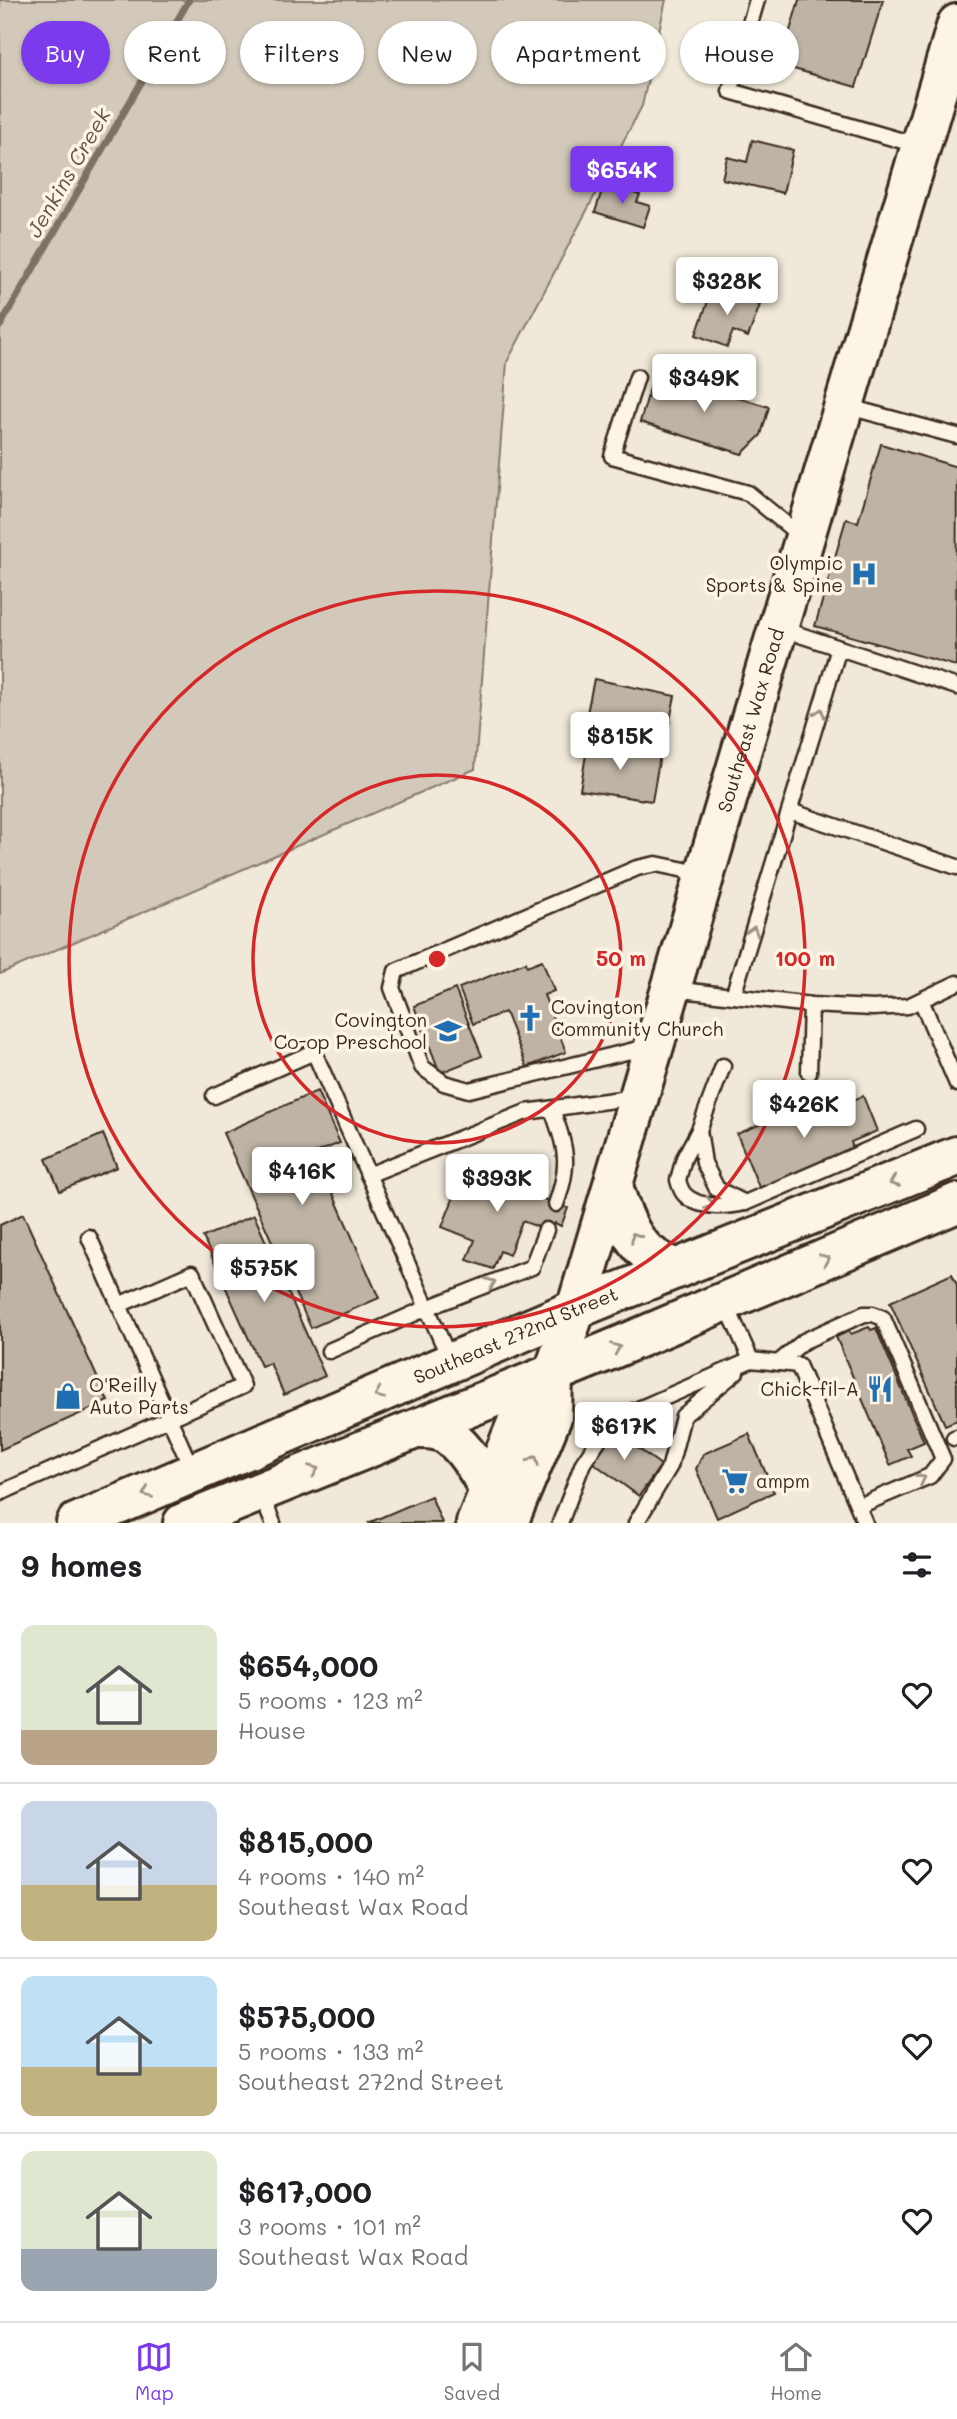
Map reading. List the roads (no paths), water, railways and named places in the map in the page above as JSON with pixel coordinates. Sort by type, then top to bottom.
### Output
[{"type":"street","name":"Southeast Wax Road","points":[[482,1506],[519,1418],[552,1374],[576,1309],[957,24]]},
{"type":"street","name":"Southeast 272nd Street","points":[[76,1523],[576,1309],[957,1156]]},
{"type":"street","points":[[613,1187],[634,1238],[656,1261],[677,1269]]},
{"type":"street","points":[[183,1523],[266,1507],[417,1429],[957,1203]]},
{"type":"street","name":"Southeast Wax Road","points":[[508,1523],[552,1417],[552,1374]]},
{"type":"street","points":[[417,1429],[440,1431],[453,1440],[483,1477],[482,1506]]},
{"type":"lane","points":[[757,0],[730,91],[921,146]]},
{"type":"lane","points":[[637,377],[612,456],[748,493],[804,538]]},
{"type":"lane","points":[[844,406],[957,436]]},
{"type":"lane","points":[[778,628],[957,687]]},
{"type":"lane","points":[[733,996],[839,648]]},
{"type":"lane","points":[[790,811],[957,867]]},
{"type":"lane","points":[[655,1045],[469,1090],[444,1083],[422,1067],[392,988],[396,971],[637,868],[656,864],[705,875]]},
{"type":"lane","points":[[671,989],[811,1005],[873,1008],[908,1006],[957,984]]},
{"type":"lane","points":[[921,1000],[957,1084]]},
{"type":"lane","points":[[809,1073],[811,1005]]},
{"type":"lane","points":[[214,1096],[314,1052],[452,1363]]},
{"type":"lane","points":[[723,1066],[699,1130],[684,1158],[678,1180],[685,1195],[705,1205],[745,1203],[916,1129]]},
{"type":"lane","points":[[368,1175],[526,1112],[640,1096]]},
{"type":"lane","points":[[552,1109],[565,1144],[566,1178],[556,1204]]},
{"type":"lane","points":[[699,1130],[704,1164],[717,1189],[745,1203]]},
{"type":"lane","points":[[329,1351],[427,1308],[532,1267],[546,1230]]},
{"type":"lane","points":[[89,1237],[194,1474]]},
{"type":"lane","points":[[0,1493],[243,1386],[192,1273],[119,1305]]},
{"type":"lane","points":[[725,1301],[751,1360]]},
{"type":"lane","points":[[778,1363],[804,1341],[864,1314],[883,1318],[943,1459],[930,1476],[859,1506]]},
{"type":"lane","points":[[636,1523],[670,1466],[683,1416],[751,1360]]},
{"type":"lane","points":[[560,1523],[583,1463],[611,1421],[751,1360],[798,1365],[866,1523]]},
{"type":"waterway","name":"Jenkins Creek","points":[[0,326],[189,0]]},
{"type":"place","name":"Olympic Sports & Spine","points":[[864,574]]},
{"type":"place","name":"Covington Community Church","points":[[530,1018]]},
{"type":"place","name":"Covington Co-op Preschool","points":[[448,1031]]},
{"type":"place","name":"Chick-fil-A","points":[[880,1389]]},
{"type":"place","name":"O'Reilly Auto Parts","points":[[68,1396]]},
{"type":"place","name":"ampm","points":[[735,1481]]}]
